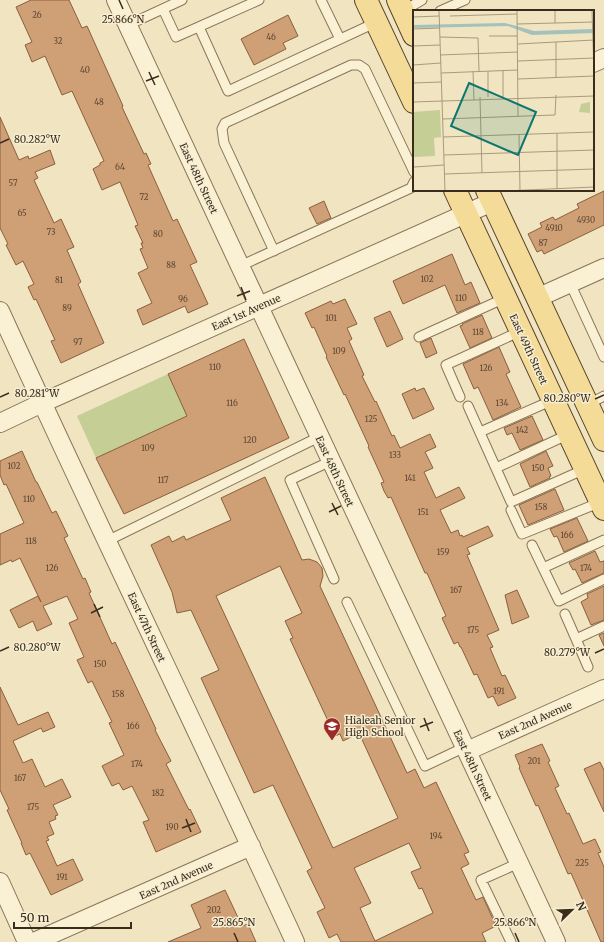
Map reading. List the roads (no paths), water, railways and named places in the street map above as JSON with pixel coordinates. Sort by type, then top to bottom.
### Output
[{"type":"main road","points":[[366,0],[413,100]]},
{"type":"main road","name":"East 49th Street","points":[[455,191],[569,434],[594,476],[602,505]]},
{"type":"main road","points":[[490,196],[537,298],[596,400],[604,440]]},
{"type":"street","name":"East 48th Street","points":[[116,0],[556,942]]},
{"type":"street","points":[[594,63],[604,58]]},
{"type":"street","name":"East 1st Avenue","points":[[0,423],[466,213],[490,196]]},
{"type":"street","points":[[537,298],[604,268]]},
{"type":"street","name":"East 47th Street","points":[[0,311],[295,942]]},
{"type":"street","name":"East 2nd Avenue","points":[[466,749],[604,689]]},
{"type":"street","name":"East 2nd Avenue","points":[[34,942],[251,846]]},
{"type":"street","points":[[0,882],[27,942]]},
{"type":"lane","points":[[130,30],[167,5],[182,0]]},
{"type":"lane","points":[[167,5],[176,37],[259,0]]},
{"type":"lane","points":[[321,0],[340,39]]},
{"type":"lane","points":[[415,10],[422,0]]},
{"type":"lane","points":[[442,10],[465,0]]},
{"type":"lane","points":[[199,27],[228,91],[377,22]]},
{"type":"lane","points":[[274,251],[224,143],[222,129],[225,123],[351,65],[360,65],[365,68],[413,170]]},
{"type":"lane","points":[[240,266],[411,188],[413,184]]},
{"type":"lane","points":[[570,283],[604,358]]},
{"type":"lane","points":[[419,337],[505,298]]},
{"type":"lane","points":[[460,398],[446,365],[521,331]]},
{"type":"lane","points":[[480,432],[553,400]]},
{"type":"lane","points":[[468,406],[511,502],[594,476]]},
{"type":"lane","points":[[496,468],[569,434]]},
{"type":"lane","points":[[107,541],[319,437]]},
{"type":"lane","points":[[331,461],[290,480],[334,579]]},
{"type":"lane","points":[[511,510],[522,534],[602,505]]},
{"type":"lane","points":[[543,568],[604,540]]},
{"type":"lane","points":[[532,545],[559,601],[604,579]]},
{"type":"lane","points":[[347,602],[425,766],[466,749]]},
{"type":"lane","points":[[565,614],[588,667]]},
{"type":"lane","points":[[576,638],[604,626]]},
{"type":"lane","points":[[511,942],[481,880],[519,863]]},
{"type":"place","name":"Hialeah Senior High School","points":[[332,741]]}]
